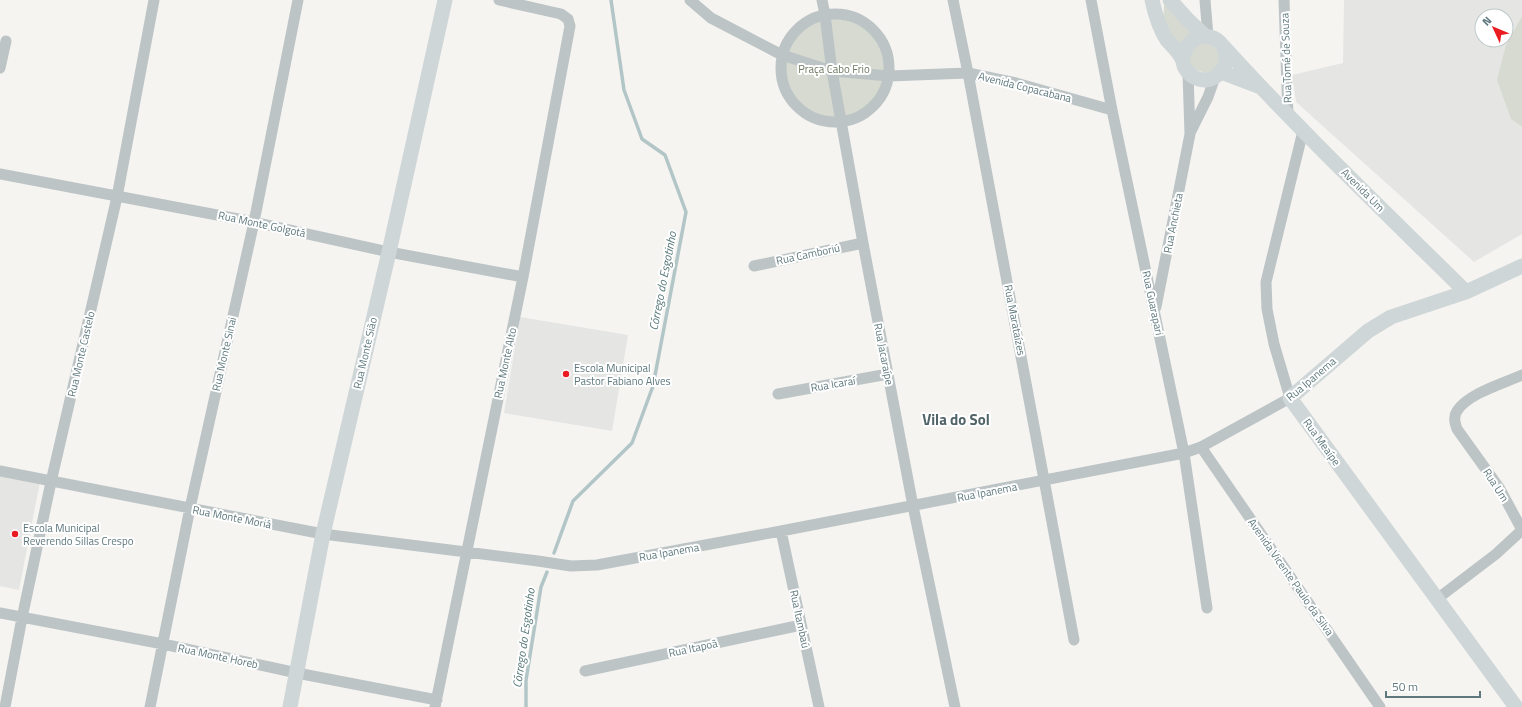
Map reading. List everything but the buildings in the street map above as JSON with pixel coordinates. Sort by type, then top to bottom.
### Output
[{"type":"street","name":"Rua Monte Castelo","points":[[5,707],[51,482],[117,197],[154,0]]},
{"type":"street","name":"Rua Monte Sinai","points":[[150,707],[190,508],[254,222],[298,0]]},
{"type":"street","name":"Rua Monte Sião","points":[[290,707],[322,534],[389,252],[445,0]]},
{"type":"street","name":"Rua Monte Alto","points":[[436,704],[523,277],[570,26],[568,19],[561,14],[499,0]]},
{"type":"street","name":"Avenida Copacabana","points":[[690,0],[711,18],[782,55],[832,71],[889,76],[968,73],[1016,83],[1112,110]]},
{"type":"street","name":"Rua Jacaraípe","points":[[822,0],[832,71],[862,243],[913,506],[955,707]]},
{"type":"street","name":"Rua Marataízes","points":[[953,0],[1045,480],[1074,640]]},
{"type":"street","name":"Rua Guarapari","points":[[1091,0],[1112,110],[1184,453],[1207,608]]},
{"type":"street","points":[[1153,0],[1156,20],[1166,38],[1194,77],[1201,80],[1208,80],[1218,75],[1225,66],[1226,60],[1223,46],[1218,41],[1206,36],[1188,20],[1170,0]]},
{"type":"street","points":[[1205,0],[1206,36]]},
{"type":"street","name":"Rua Tomé de Souza","points":[[1284,0],[1288,116]]},
{"type":"street","points":[[825,14],[843,14],[859,19],[873,28],[883,42],[889,58],[889,76],[884,92],[874,107],[859,117],[842,122],[825,122],[808,116],[794,105],[785,90],[781,72],[782,55],[788,41],[798,28],[811,19],[825,14]]},
{"type":"street","points":[[1185,66],[1183,52],[1187,45],[1198,37],[1206,36]]},
{"type":"street","points":[[0,68],[6,41]]},
{"type":"street","name":"Avenida Um","points":[[1223,46],[1288,116],[1466,292]]},
{"type":"street","name":"Rua Anchieta","points":[[1185,66],[1190,134]]},
{"type":"street","name":"Avenida Um","points":[[1218,75],[1260,87]]},
{"type":"street","name":"Rua Anchieta","points":[[1155,312],[1190,134],[1218,75]]},
{"type":"street","name":"Rua Meaípe","points":[[1303,131],[1266,282],[1267,309],[1274,344],[1290,398],[1516,707]]},
{"type":"street","name":"Rua Monte Golgotá","points":[[0,174],[254,222],[389,252],[523,277]]},
{"type":"street","name":"Rua Camboriú","points":[[754,266],[862,243]]},
{"type":"street","name":"Rua Ipanema","points":[[466,552],[571,566],[597,565],[913,506],[1184,453],[1201,447],[1290,398],[1368,331],[1391,317],[1466,292],[1522,266]]},
{"type":"street","name":"Rua Icaraí","points":[[778,394],[888,374]]},
{"type":"street","name":"Rua Um","points":[[1437,599],[1496,554],[1522,530],[1500,489],[1457,429],[1454,421],[1456,412],[1466,402],[1475,396],[1522,375]]},
{"type":"street","name":"Avenida Vicente Paulo da Silva","points":[[1201,447],[1380,707]]},
{"type":"street","name":"Rua Monte Moriá","points":[[0,471],[322,534],[466,552]]},
{"type":"street","name":"Rua Itambaú","points":[[781,531],[819,707]]},
{"type":"street","name":"Rua Monte Horeb","points":[[0,613],[163,644],[436,704]]},
{"type":"street","name":"Rua Itapoã","points":[[585,671],[801,625]]},
{"type":"shaded area","points":[[1344,0],[1522,0],[1522,16],[1514,30],[1514,8],[1474,8],[1474,48],[1506,48],[1511,119],[1522,127],[1522,234],[1474,262],[1296,102],[1292,75],[1343,63]]},
{"type":"shaded area","name":"Escola Municipal Pastor Fabiano Alves","points":[[520,317],[628,335],[612,431],[504,413]]},
{"type":"shaded area","name":"Escola Municipal Reverendo Sillas Crespo","points":[[0,474],[40,482],[19,590],[0,586]]},
{"type":"green space","points":[[1166,0],[1195,34],[1179,47],[1163,27],[1164,5]]},
{"type":"green space","points":[[1522,16],[1522,127],[1511,119],[1497,80],[1505,48],[1514,48],[1514,30]]},
{"type":"green space","name":"Praça Cabo Frio","points":[[834,19],[853,23],[869,34],[880,50],[884,69],[880,88],[869,104],[853,115],[834,119],[815,115],[799,104],[788,88],[784,69],[788,50],[799,34],[815,23]]},
{"type":"green space","points":[[1208,40],[1223,58],[1209,75],[1190,67],[1188,51]]},
{"type":"waterway","name":"Córrego do Esgotinho","points":[[554,553],[573,501],[632,443],[653,386],[686,212],[665,155],[642,139],[624,90],[611,0]]},
{"type":"waterway","name":"Córrego do Esgotinho","points":[[526,707],[526,680],[541,587],[547,572]]},
{"type":"place","name":"Escola Municipal Pastor Fabiano Alves","points":[[566,374]]},
{"type":"place","name":"Escola Municipal Reverendo Sillas Crespo","points":[[15,534]]},
{"type":"district","name":"Vila do Sol","points":[[956,420]]}]
